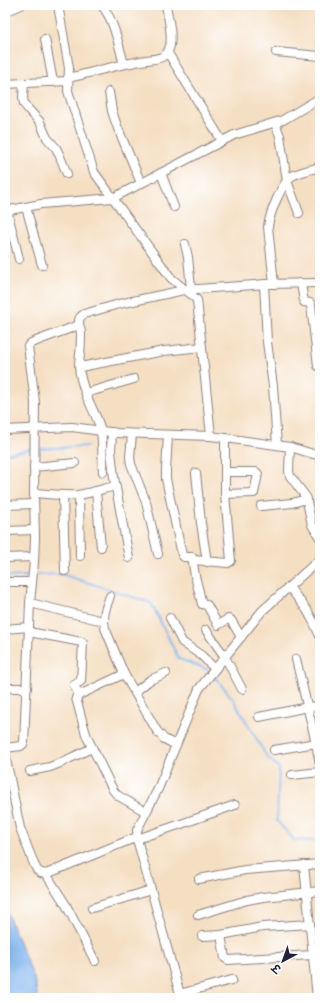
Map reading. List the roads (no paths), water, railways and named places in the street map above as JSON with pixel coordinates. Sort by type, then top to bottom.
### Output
[{"type":"street","points":[[5,12],[22,5]]},
{"type":"street","points":[[58,5],[69,68],[68,91],[94,172],[171,278],[187,289],[197,300],[211,436]]},
{"type":"street","points":[[101,5],[111,20],[124,64]]},
{"type":"street","points":[[5,84],[24,84],[68,80],[124,64],[164,56],[168,53],[171,41],[166,5]]},
{"type":"street","points":[[45,39],[53,82]]},
{"type":"street","points":[[276,52],[320,56]]},
{"type":"street","points":[[168,53],[222,141]]},
{"type":"street","points":[[24,84],[24,104],[40,122],[47,138],[56,148],[67,174]]},
{"type":"street","points":[[109,92],[112,111],[117,126],[141,183]]},
{"type":"street","points":[[6,211],[41,204],[113,198],[234,135],[283,120],[320,98]]},
{"type":"street","points":[[275,123],[281,140],[287,181],[299,213]]},
{"type":"street","points":[[274,284],[269,221],[271,211],[287,181],[294,174],[320,167]]},
{"type":"street","points":[[161,173],[174,207]]},
{"type":"street","points":[[5,202],[6,211],[19,258]]},
{"type":"street","points":[[26,207],[42,265]]},
{"type":"street","points":[[185,244],[188,257],[187,289]]},
{"type":"street","points":[[301,283],[304,302],[310,303],[311,305],[318,366]]},
{"type":"street","points":[[102,472],[101,431],[81,377],[80,367],[82,336],[78,320],[79,317],[84,314],[119,304],[187,289],[264,284],[320,283]]},
{"type":"street","points":[[264,284],[267,342],[273,386],[277,445]]},
{"type":"street","points":[[5,748],[21,746],[24,743],[30,603],[34,557],[35,402],[28,346],[31,343],[80,325]]},
{"type":"street","points":[[80,367],[164,351],[202,347]]},
{"type":"street","points":[[86,393],[134,379]]},
{"type":"street","points":[[5,430],[72,427],[132,434],[211,436],[290,447],[320,456]]},
{"type":"street","points":[[112,432],[111,451],[115,486],[129,558]]},
{"type":"street","points":[[132,434],[130,456],[131,464],[146,502],[158,554]]},
{"type":"street","points":[[168,435],[166,479],[182,555],[184,557],[192,557],[193,560],[228,563],[231,561],[225,494],[225,438]]},
{"type":"street","points":[[290,447],[290,476],[307,499],[310,519],[320,538]]},
{"type":"street","points":[[34,467],[75,463]]},
{"type":"street","points":[[225,494],[254,493],[258,474],[256,472],[226,472]]},
{"type":"street","points":[[196,473],[207,562]]},
{"type":"street","points":[[34,493],[79,495],[115,486]]},
{"type":"street","points":[[96,491],[101,546]]},
{"type":"street","points":[[63,495],[65,571]]},
{"type":"street","points":[[79,495],[80,556]]},
{"type":"street","points":[[262,506],[292,503],[307,499]]},
{"type":"street","points":[[5,504],[34,504]]},
{"type":"street","points":[[5,531],[34,530]]},
{"type":"street","points":[[5,558],[34,557]]},
{"type":"street","points":[[232,980],[180,996],[137,838],[137,830],[158,789],[198,689],[262,611],[320,559]]},
{"type":"street","points":[[193,560],[195,576],[203,604],[207,605],[217,624],[219,625],[228,619],[231,620],[241,637]]},
{"type":"street","points":[[5,582],[32,582]]},
{"type":"street","points":[[289,587],[307,610],[320,636]]},
{"type":"street","points":[[110,596],[103,621],[124,674],[160,735],[164,739],[176,745]]},
{"type":"street","points":[[30,603],[103,621]]},
{"type":"street","points":[[170,618],[182,642],[202,656],[214,670]]},
{"type":"street","points":[[5,629],[29,630],[82,642],[81,681],[74,685],[79,695]]},
{"type":"street","points":[[206,630],[225,657],[242,689]]},
{"type":"street","points":[[296,659],[320,764]]},
{"type":"street","points":[[135,692],[150,680],[166,673]]},
{"type":"street","points":[[124,674],[79,695],[76,698],[83,724],[92,748],[115,793],[146,812]]},
{"type":"street","points":[[5,688],[27,688]]},
{"type":"street","points":[[259,717],[320,706]]},
{"type":"street","points":[[274,750],[316,743]]},
{"type":"street","points":[[30,771],[50,767],[92,748]]},
{"type":"street","points":[[5,754],[20,828],[34,864],[41,873],[46,874],[137,838],[235,805]]},
{"type":"street","points":[[292,775],[320,772]]},
{"type":"street","points":[[199,879],[244,870],[320,864]]},
{"type":"street","points":[[304,865],[316,998]]},
{"type":"street","points":[[46,874],[66,905],[95,961]]},
{"type":"street","points":[[92,908],[151,890]]},
{"type":"street","points":[[198,915],[247,900],[320,891]]},
{"type":"street","points":[[202,936],[221,935],[264,927],[310,924]]},
{"type":"street","points":[[221,935],[225,958],[228,960],[313,955]]},
{"type":"water","points":[[5,908],[34,978],[38,998],[5,998]]},
{"type":"waterway","points":[[39,449],[88,446]]},
{"type":"waterway","points":[[5,454],[31,449]]},
{"type":"waterway","points":[[37,575],[61,574],[151,603],[179,659],[207,669],[210,672]]},
{"type":"waterway","points":[[5,577],[27,576]]},
{"type":"waterway","points":[[213,675],[233,699],[267,757],[279,768],[277,821],[294,840],[320,841]]}]
